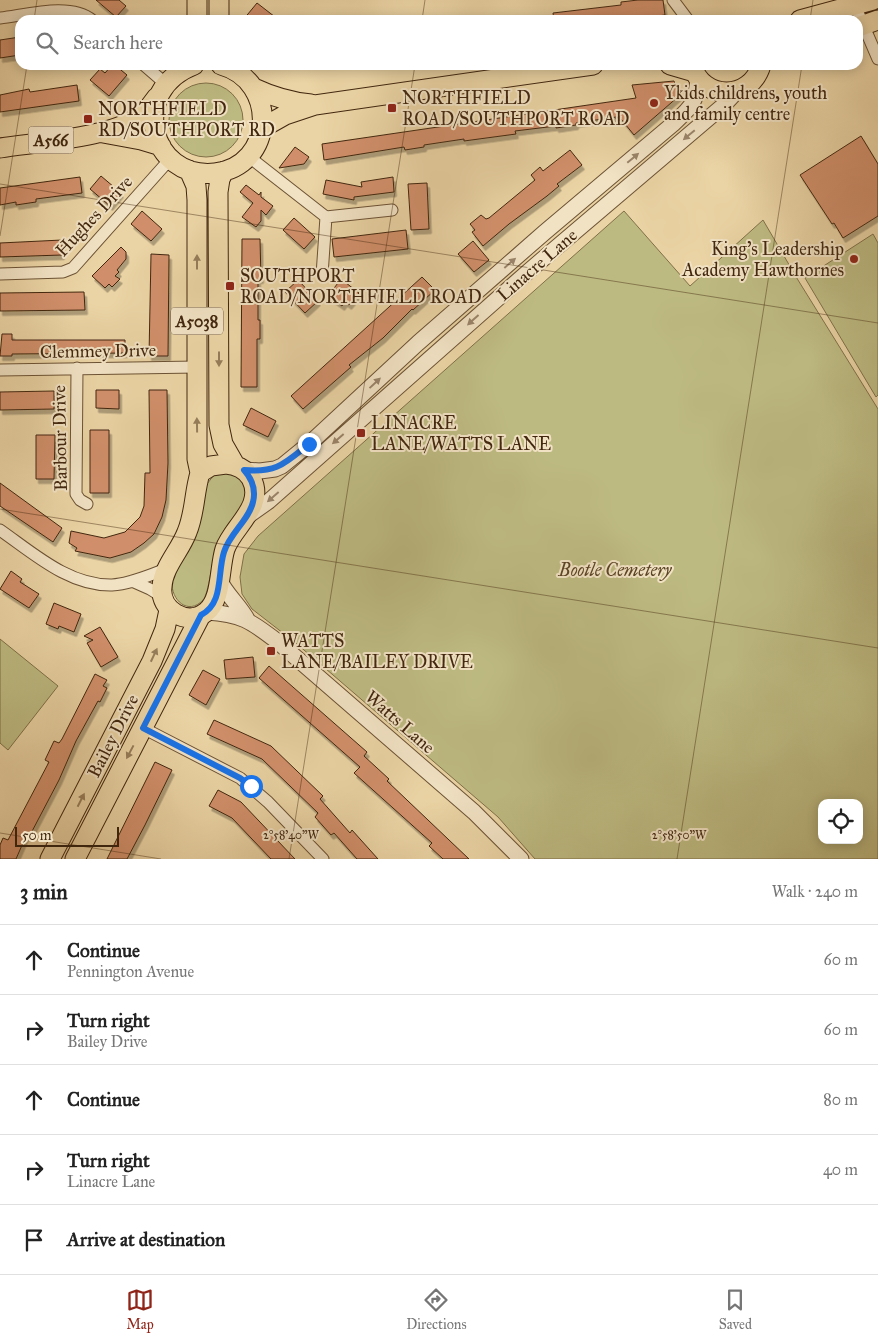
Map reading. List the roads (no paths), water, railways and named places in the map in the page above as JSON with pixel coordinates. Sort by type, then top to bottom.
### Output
[{"type":"main road","points":[[197,0],[197,15]]},
{"type":"main road","points":[[219,0],[219,15]]},
{"type":"main road","points":[[816,15],[853,3],[873,0]]},
{"type":"main road","points":[[184,70],[161,90],[154,110],[153,122],[156,135],[166,152],[189,170],[206,173],[224,171],[248,156],[255,147],[262,128],[263,114],[254,88],[235,70]]},
{"type":"main road","points":[[262,128],[285,115],[315,105],[558,70]]},
{"type":"main road","points":[[695,71],[706,86],[719,92],[730,92],[746,87],[754,79],[758,70]]},
{"type":"main road","points":[[254,88],[271,96],[292,102],[315,105]]},
{"type":"main road","name":"A566","points":[[0,148],[103,133],[136,119],[145,112],[161,90]]},
{"type":"main road","name":"A566","points":[[103,133],[141,140],[166,152]]},
{"type":"main road","name":"A5038","points":[[166,604],[162,586],[167,569],[187,532],[195,506],[200,473],[197,460],[197,200],[196,186],[189,170]]},
{"type":"main road","name":"A5038","points":[[204,614],[215,601],[218,591],[220,567],[228,541],[246,518],[251,509],[254,496],[252,482],[223,444],[219,425],[218,192],[220,179],[224,171]]},
{"type":"main road","points":[[200,473],[211,466],[226,464],[240,468]]},
{"type":"main road","points":[[166,604],[177,615],[186,617],[204,614]]},
{"type":"main road","name":"Bailey Drive","points":[[50,859],[152,661],[165,629],[166,604]]},
{"type":"main road","name":"Bailey Drive","points":[[75,859],[204,614]]},
{"type":"street","points":[[673,0],[684,15]]},
{"type":"street","points":[[853,3],[860,15]]},
{"type":"street","points":[[26,15],[68,10],[85,15]]},
{"type":"street","points":[[0,18],[15,16]]},
{"type":"street","points":[[866,24],[878,59]]},
{"type":"street","points":[[147,70],[161,90]]},
{"type":"street","name":"Linacre Lane","points":[[240,468],[260,471],[275,468],[287,462],[309,444],[433,330],[691,107],[696,96],[695,71]]},
{"type":"street","name":"Linacre Lane","points":[[246,518],[269,501],[530,270],[716,112],[738,90]]},
{"type":"street","name":"Hughes Drive","points":[[0,274],[63,272],[73,268],[166,152]]},
{"type":"street","points":[[248,156],[326,217],[392,210]]},
{"type":"street","points":[[322,276],[326,217]]},
{"type":"street","name":"Clemmey Drive","points":[[0,370],[197,367]]},
{"type":"street","name":"Barbour Drive","points":[[77,368],[76,494],[86,504]]},
{"type":"street","points":[[0,530],[49,564],[79,579],[107,584],[132,582],[167,569]]},
{"type":"street","name":"Watts Lane","points":[[219,579],[224,589],[248,620]]},
{"type":"street","points":[[132,582],[150,589],[166,604]]},
{"type":"street","name":"Watts Lane","points":[[204,614],[229,614],[248,620],[278,642],[485,821],[522,859]]},
{"type":"street","points":[[143,728],[246,782],[323,859]]},
{"type":"place","name":"Ykids childrens, youth and family centre","points":[[654,103]]},
{"type":"place","name":"NORTHFIELD ROAD/SOUTHPORT ROAD","points":[[392,108]]},
{"type":"place","name":"NORTHFIELD RD/SOUTHPORT RD","points":[[88,119]]},
{"type":"place","name":"King's Leadership Academy Hawthornes","points":[[854,259]]},
{"type":"place","name":"SOUTHPORT ROAD/NORTHFIELD ROAD","points":[[230,286]]},
{"type":"place","name":"LINACRE LANE/WATTS LANE","points":[[361,433]]},
{"type":"place","name":"WATTS LANE/BAILEY DRIVE","points":[[271,651]]},
{"type":"park label","name":"Bootle Cemetery","points":[[615,570]]}]
